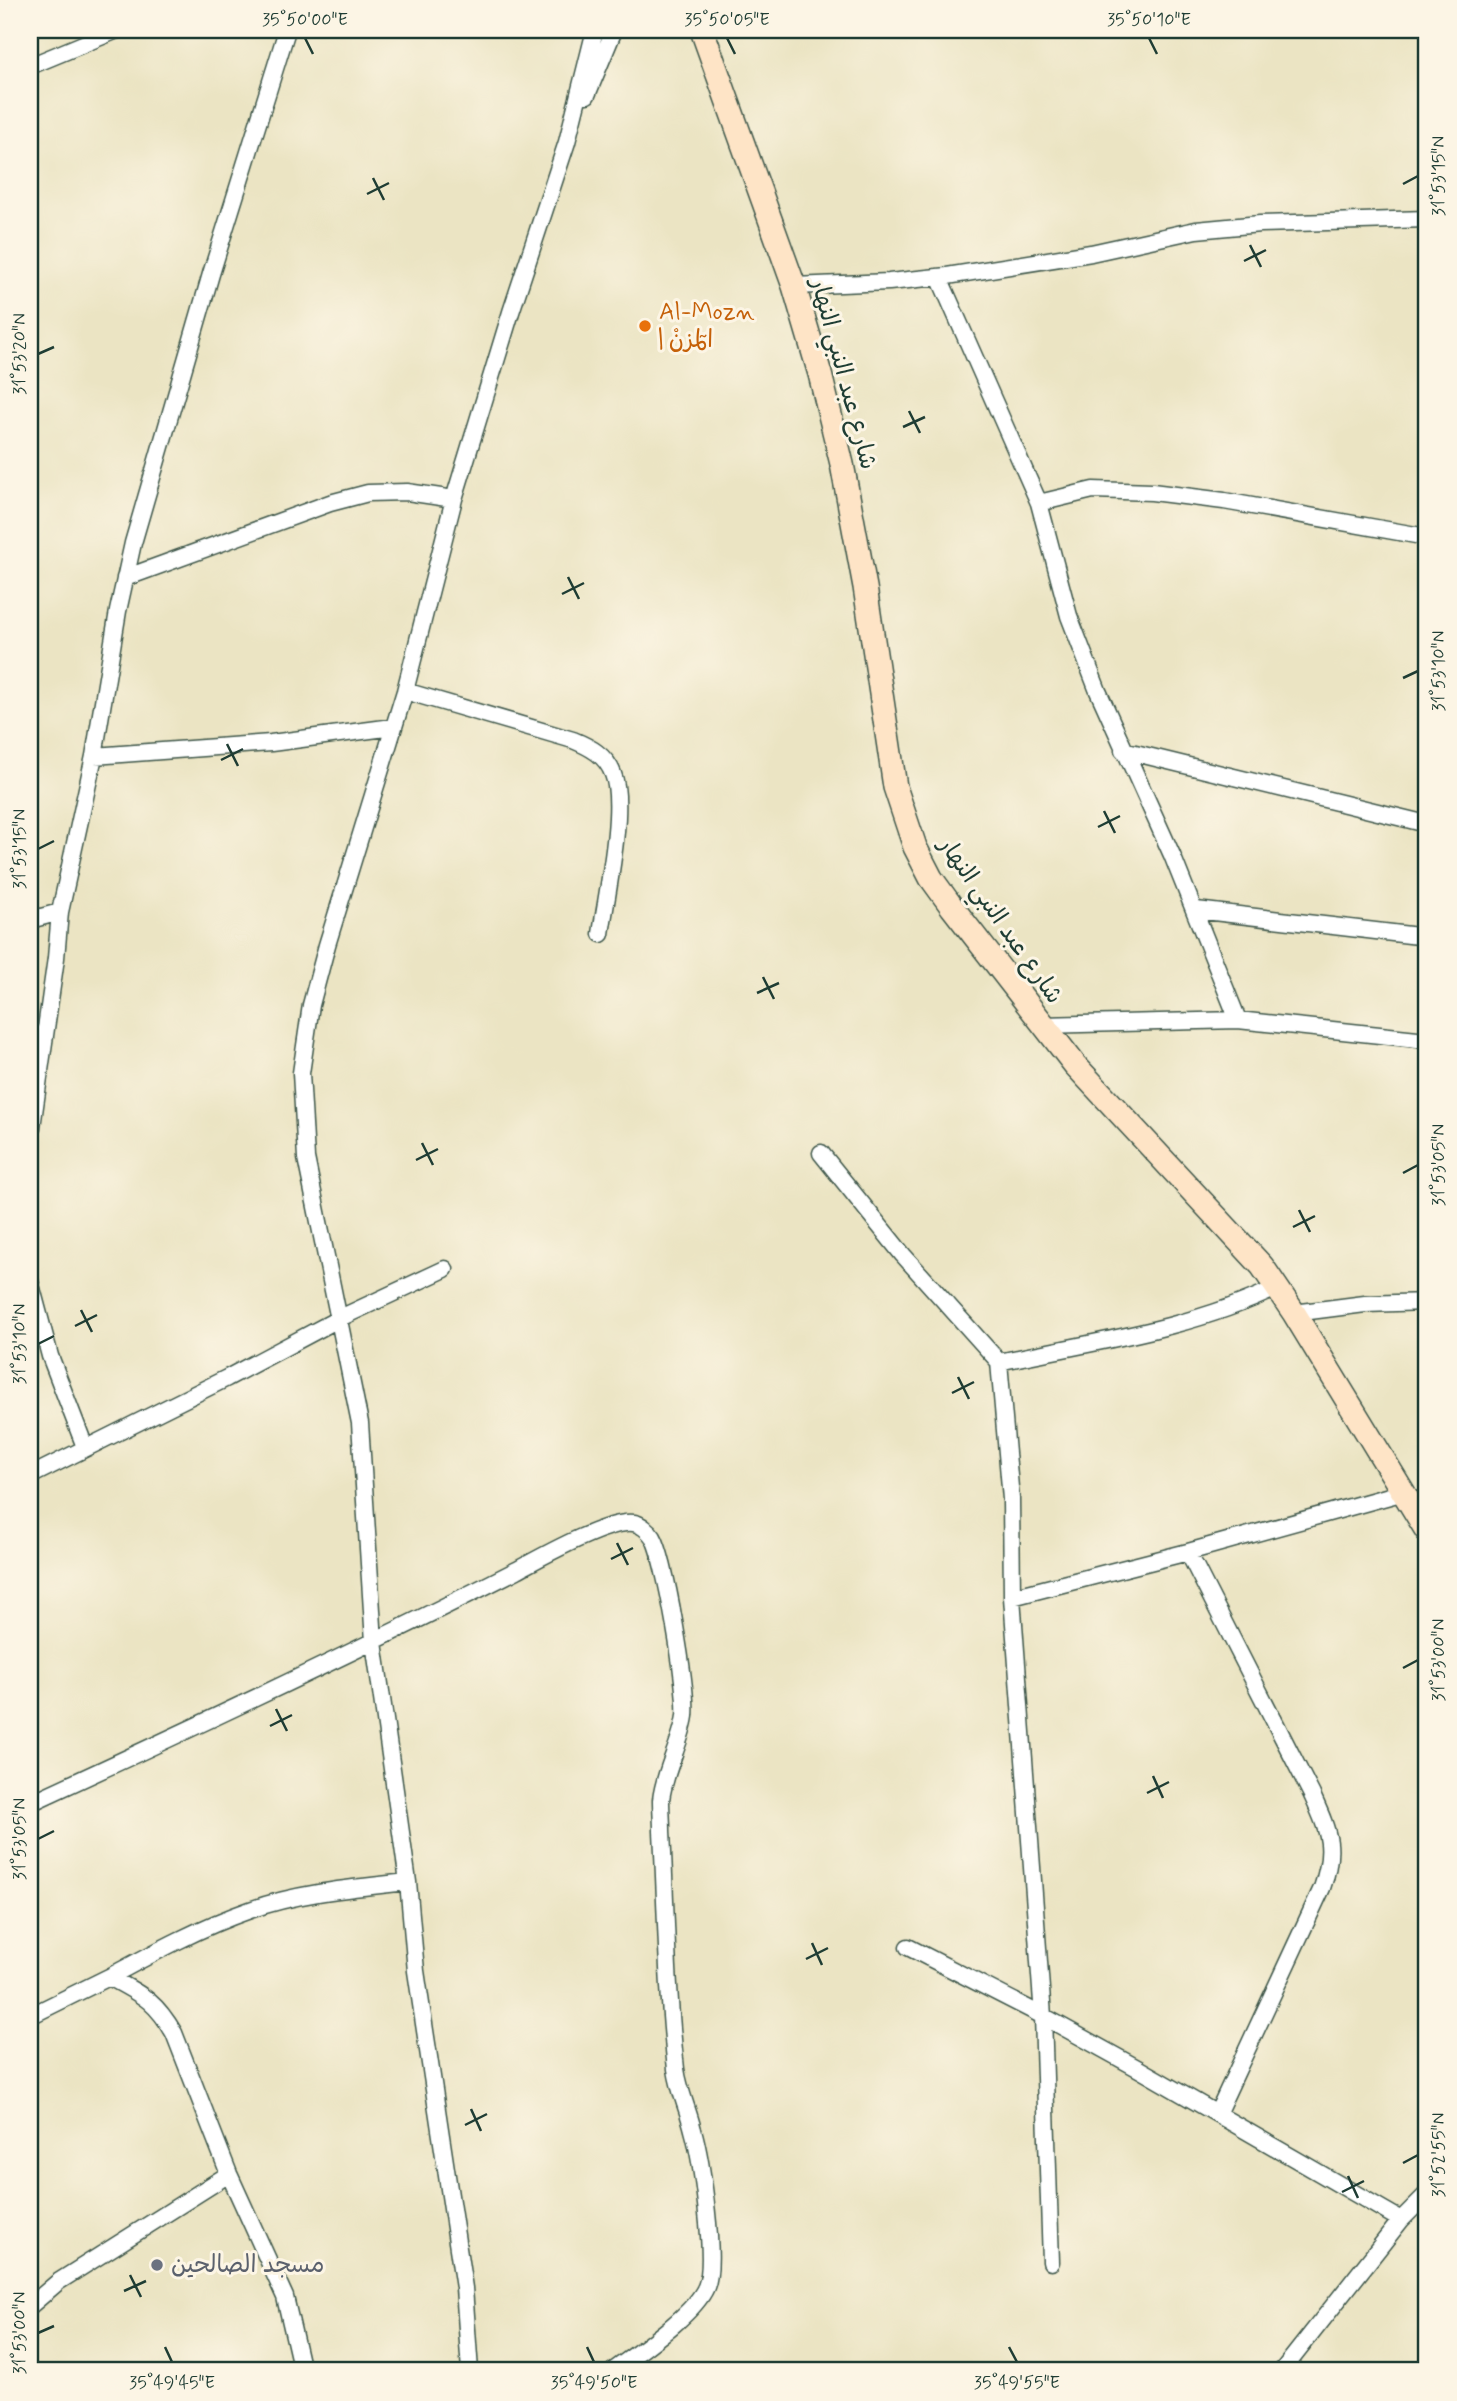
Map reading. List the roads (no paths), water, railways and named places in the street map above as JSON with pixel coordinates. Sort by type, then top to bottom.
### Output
[{"type":"street","points":[[30,66],[117,30]]},
{"type":"street","points":[[30,1141],[57,958],[60,912],[94,756],[125,578],[151,475],[287,30]]},
{"type":"street","points":[[470,2371],[464,2288],[416,1971],[408,1881],[374,1642],[360,1423],[306,1158],[302,1063],[314,993],[405,691],[454,499],[567,142],[595,30]]},
{"type":"street","points":[[567,142],[614,30]]},
{"type":"street","name":"شارع عبد النبي النهار","points":[[702,30],[794,286],[842,464],[865,587],[895,787],[905,821],[931,878],[1075,1065],[1262,1266],[1294,1313],[1427,1531]]},
{"type":"street","points":[[794,286],[939,277],[1091,253],[1196,230],[1260,224],[1427,219]]},
{"type":"street","points":[[939,277],[1039,503],[1069,616],[1123,750],[1196,910],[1238,1020]]},
{"type":"street","points":[[1039,503],[1093,490],[1152,492],[1224,501],[1427,537]]},
{"type":"street","points":[[125,578],[330,503],[368,493],[407,492],[454,499]]},
{"type":"street","points":[[405,691],[573,740],[594,750],[605,761],[613,773],[617,791],[617,814],[601,934]]},
{"type":"street","points":[[94,756],[271,743],[393,727]]},
{"type":"street","points":[[1123,750],[1427,824]]},
{"type":"street","points":[[1196,910],[1427,937]]},
{"type":"street","points":[[30,920],[60,912]]},
{"type":"street","points":[[1042,1024],[1238,1020],[1427,1040]]},
{"type":"street","points":[[821,1153],[903,1255],[999,1362],[1011,1499],[1012,1597],[1043,2015],[1051,2262]]},
{"type":"street","points":[[30,1476],[227,1378],[340,1318],[445,1269]]},
{"type":"street","points":[[30,1281],[50,1356],[85,1447]]},
{"type":"street","points":[[999,1362],[1182,1321],[1247,1302],[1276,1288]]},
{"type":"street","points":[[1294,1313],[1365,1304],[1427,1302]]},
{"type":"street","points":[[1012,1597],[1404,1492]]},
{"type":"street","points":[[30,1803],[374,1642],[603,1529],[634,1523],[646,1528],[657,1548],[685,1693],[684,1720],[661,1798],[667,1937],[675,2056],[683,2104],[695,2136],[711,2254],[706,2287],[692,2308],[612,2371]]},
{"type":"street","points":[[1188,1552],[1312,1795],[1328,1835],[1331,1854],[1322,1888],[1217,2114]]},
{"type":"street","points":[[30,2016],[193,1933],[250,1910],[321,1893],[408,1881]]},
{"type":"street","points":[[908,1947],[1043,2015],[1401,2220]]},
{"type":"street","points":[[109,1977],[143,1995],[162,2012],[174,2034],[229,2174],[285,2298],[302,2371]]},
{"type":"street","points":[[30,2306],[58,2282],[229,2174]]},
{"type":"street","points":[[1282,2371],[1401,2220],[1427,2194]]},
{"type":"place","name":"Al-Mozn | المٓزنْ","points":[[645,326]]},
{"type":"place","name":"مسجد الصالحين","points":[[157,2265]]}]
